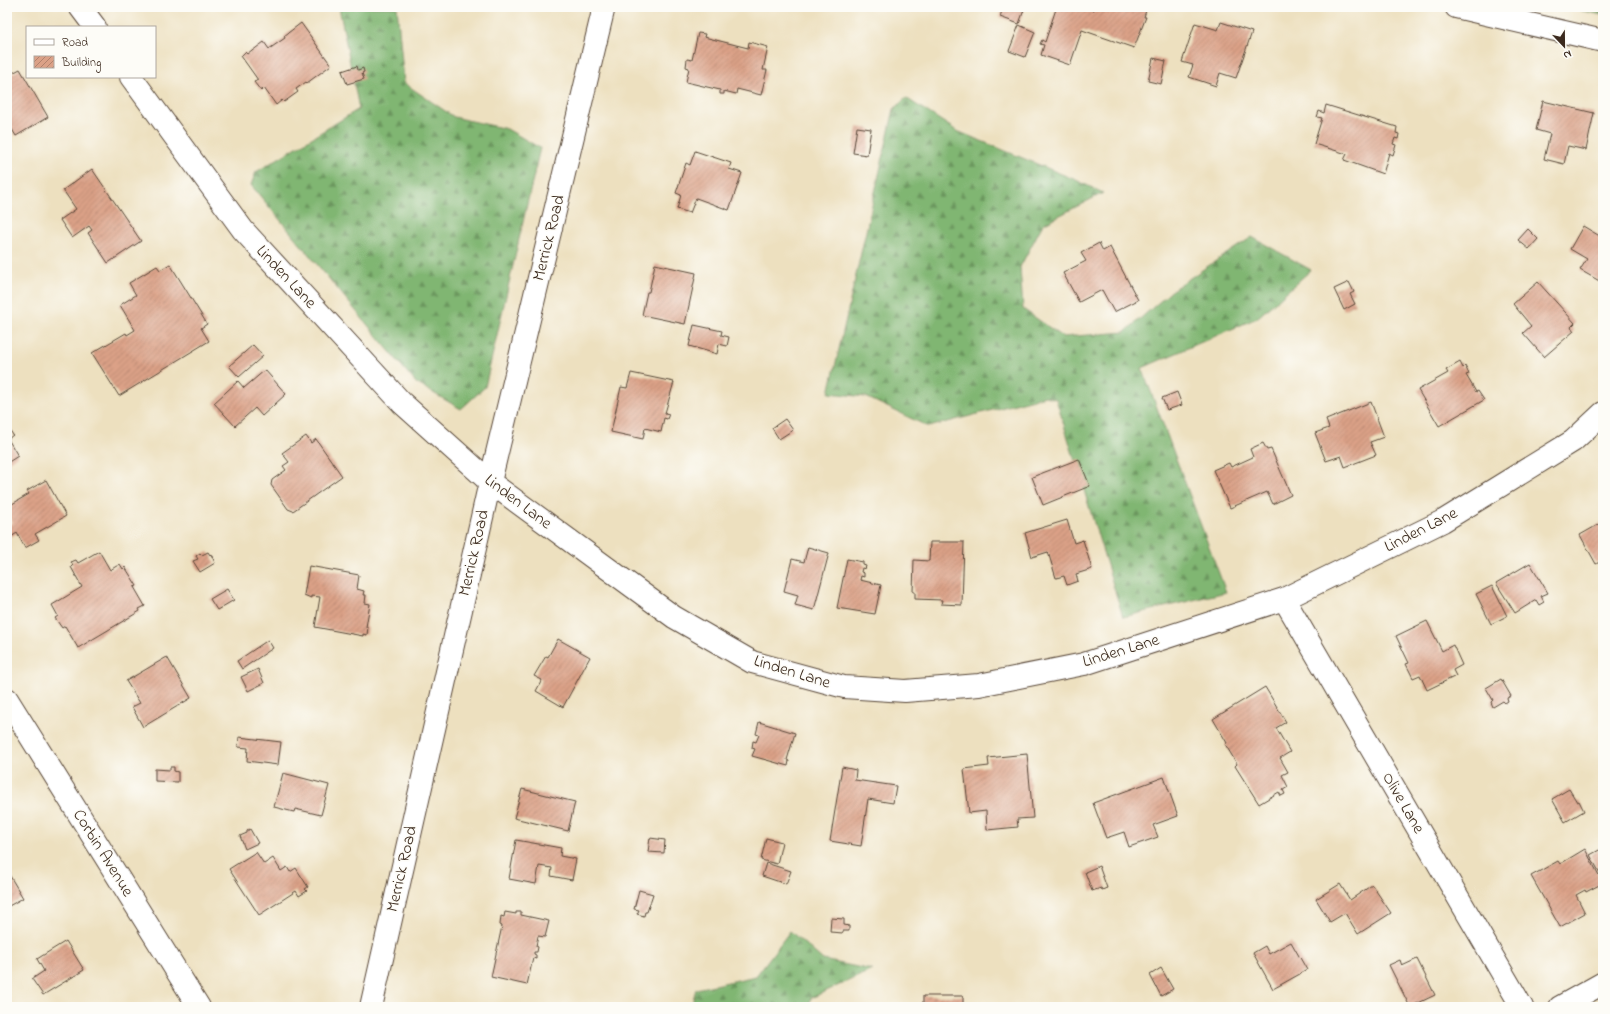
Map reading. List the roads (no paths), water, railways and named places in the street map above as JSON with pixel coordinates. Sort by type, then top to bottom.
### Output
[{"type":"street","points":[[80,7],[93,26]]},
{"type":"street","name":"Merrick Road","points":[[371,1007],[490,482],[604,7]]},
{"type":"street","points":[[1456,7],[1603,41]]},
{"type":"street","name":"Linden Lane","points":[[132,78],[243,230],[402,403],[490,482],[674,617],[752,662],[844,687],[906,691],[979,685],[1084,664],[1284,598],[1442,521],[1573,441],[1603,413]]},
{"type":"street","name":"Olive Lane","points":[[1284,598],[1522,1007]]},
{"type":"street","name":"Corbin Avenue","points":[[7,698],[199,1007]]},
{"type":"street","points":[[1560,1007],[1603,983]]}]
